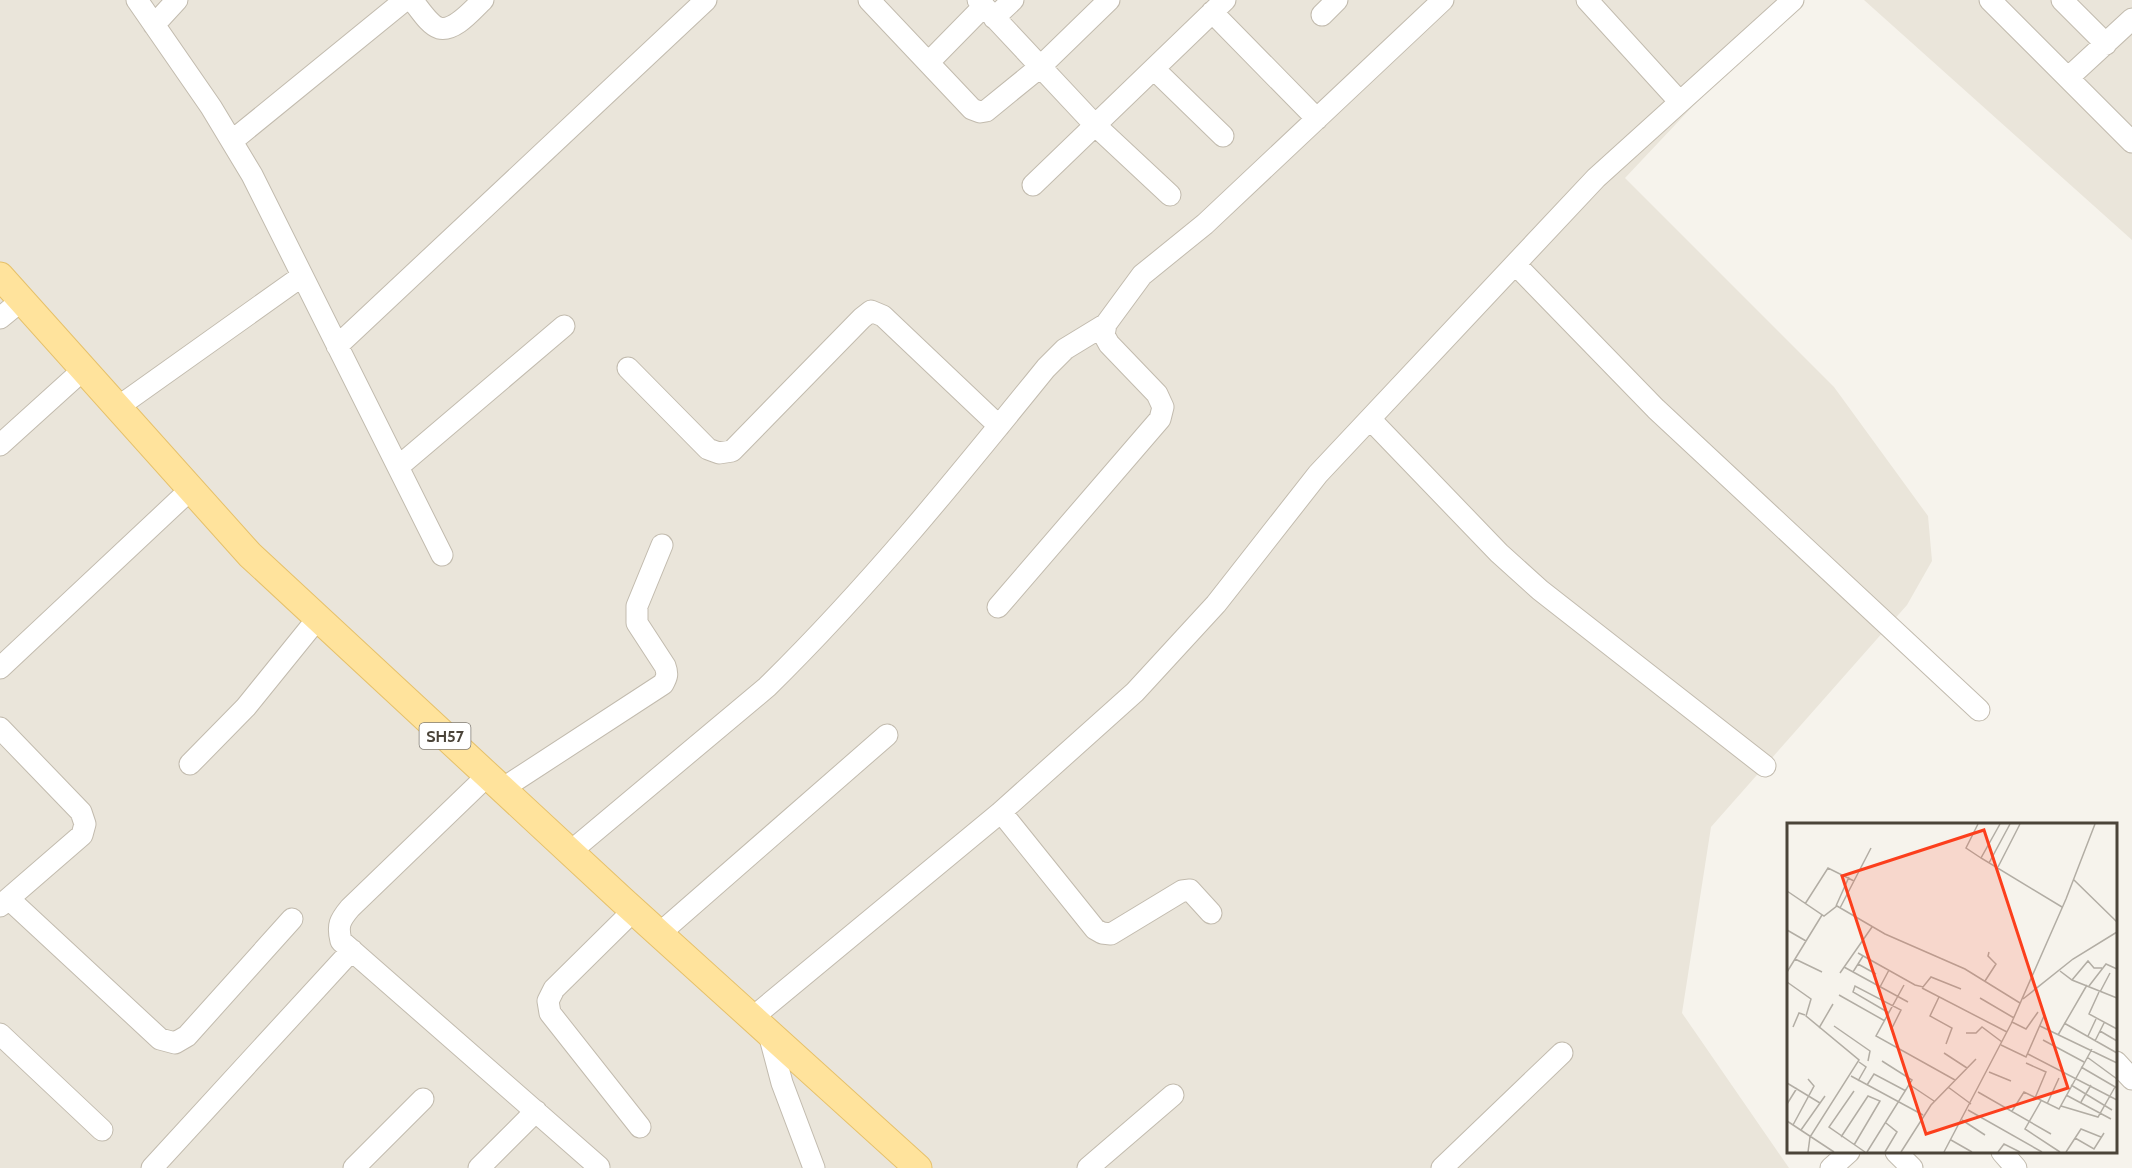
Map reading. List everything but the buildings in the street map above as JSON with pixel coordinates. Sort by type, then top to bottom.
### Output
[{"type":"main road","name":"SH57","points":[[0,276],[250,555],[633,911],[918,1168]]},
{"type":"street","points":[[137,0],[232,141],[252,175],[442,555]]},
{"type":"street","points":[[154,25],[177,0]]},
{"type":"street","points":[[232,141],[405,0]]},
{"type":"street","points":[[412,0],[433,24],[440,28],[450,27],[461,21],[483,0]]},
{"type":"street","points":[[337,346],[706,0]]},
{"type":"street","points":[[869,0],[972,109],[980,112],[986,111],[1040,67],[1109,0]]},
{"type":"street","points":[[929,62],[985,8],[1013,0]]},
{"type":"street","points":[[570,852],[790,665],[913,531],[1046,368],[1065,350],[1106,324],[1142,275],[1205,224],[1443,0]]},
{"type":"street","points":[[1587,0],[1679,101]]},
{"type":"street","points":[[814,1168],[761,1026],[1136,692],[1216,604],[1318,474],[1596,178],[1793,0]]},
{"type":"street","points":[[1990,0],[2132,142]]},
{"type":"street","points":[[2062,0],[2106,44]]},
{"type":"street","points":[[1034,185],[1218,6],[1317,118]]},
{"type":"street","points":[[985,8],[1095,125],[1170,195]]},
{"type":"street","points":[[2068,78],[2132,19]]},
{"type":"street","points":[[1154,69],[1223,136]]},
{"type":"street","points":[[1516,265],[1656,409],[1979,710]]},
{"type":"street","points":[[118,407],[302,276]]},
{"type":"street","points":[[0,318],[22,300]]},
{"type":"street","points":[[628,368],[708,449],[719,453],[732,451],[862,318],[872,311],[883,316],[999,426]]},
{"type":"street","points":[[998,607],[1160,419],[1163,406],[1157,394],[1109,344],[1104,335],[1106,324]]},
{"type":"street","points":[[398,467],[564,327]]},
{"type":"street","points":[[0,445],[84,369]]},
{"type":"street","points":[[1370,419],[1499,553],[1540,590],[1765,766]]},
{"type":"street","points":[[0,668],[191,489]]},
{"type":"street","points":[[599,1167],[341,940],[338,928],[345,914],[495,783],[663,684],[668,673],[637,623],[635,615],[662,545]]},
{"type":"street","points":[[190,764],[246,707],[318,618]]},
{"type":"street","points":[[0,728],[81,812],[85,824],[82,835],[5,903],[160,1039],[175,1043],[187,1036],[292,919]]},
{"type":"street","points":[[659,934],[887,735]]},
{"type":"street","points":[[1001,812],[1095,929],[1102,933],[1111,934],[1182,891],[1190,890],[1195,893],[1210,913]]},
{"type":"street","points":[[633,911],[554,989],[548,1000],[550,1013],[640,1127]]},
{"type":"street","points":[[152,1168],[352,950]]},
{"type":"street","points":[[0,1034],[102,1130]]},
{"type":"street","points":[[1442,1168],[1562,1053]]},
{"type":"street","points":[[2117,1064],[2132,1079]]},
{"type":"street","points":[[1088,1168],[1173,1095]]},
{"type":"street","points":[[354,1168],[423,1099]]},
{"type":"street","points":[[479,1168],[536,1111]]},
{"type":"street","points":[[1831,1168],[1848,1153]]},
{"type":"street","points":[[1897,1153],[1912,1168]]},
{"type":"street","points":[[2003,1153],[2016,1168]]},
{"type":"shaded area","points":[[0,0],[1793,0],[1625,178],[1834,387],[1928,516],[1932,561],[1907,605],[1711,827],[1682,1013],[1789,1168],[0,1168]]},
{"type":"shaded area","points":[[1864,0],[2132,0],[2132,240]]}]
